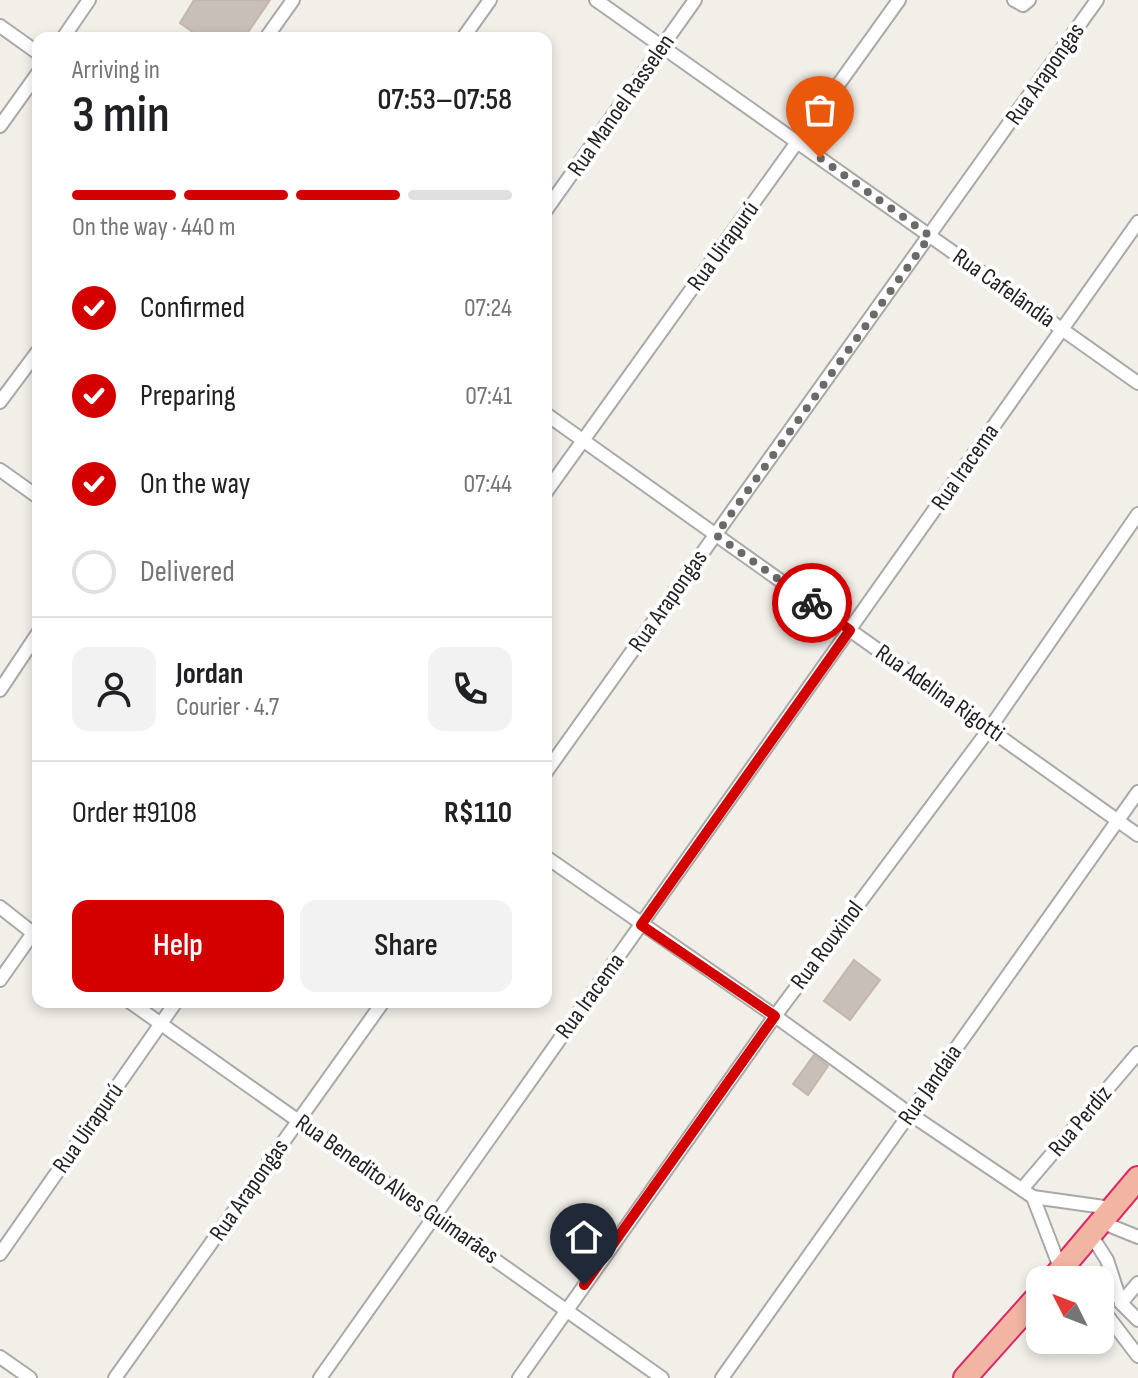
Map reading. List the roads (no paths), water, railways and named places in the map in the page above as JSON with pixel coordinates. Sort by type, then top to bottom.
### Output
[{"type":"highway","points":[[1070,1266],[1138,1178]]},
{"type":"highway","points":[[965,1378],[1026,1310]]},
{"type":"street","points":[[67,32],[89,0]]},
{"type":"street","points":[[270,32],[293,0]]},
{"type":"street","points":[[467,32],[490,0]]},
{"type":"street","name":"Rua Cafelândia","points":[[596,0],[1138,383]]},
{"type":"street","name":"Rua Manoel Rasselen","points":[[552,202],[695,0]]},
{"type":"street","name":"Rua Uirapurú","points":[[552,484],[899,0]]},
{"type":"street","points":[[1014,0],[1023,5],[1029,0]]},
{"type":"street","name":"Rua Arapongas","points":[[552,764],[1097,0]]},
{"type":"street","points":[[0,26],[32,49]]},
{"type":"street","points":[[0,126],[32,81]]},
{"type":"street","name":"Rua Iracema","points":[[320,1378],[1138,222]]},
{"type":"street","points":[[0,402],[32,359]]},
{"type":"street","name":"Rua Adelina Rigotti","points":[[552,418],[1138,835]]},
{"type":"street","points":[[0,470],[32,493]]},
{"type":"street","name":"Rua Rouxinol","points":[[519,1378],[775,1016],[990,728],[1138,514]]},
{"type":"street","points":[[0,690],[32,642]]},
{"type":"street","name":"Rua Jandaia","points":[[722,1378],[1138,792]]},
{"type":"street","points":[[552,861],[1033,1197],[1138,1237]]},
{"type":"street","points":[[0,907],[32,929]]},
{"type":"street","points":[[0,980],[32,937]]},
{"type":"street","name":"Rua Benedito Alves Guimarães","points":[[139,1008],[662,1378]]},
{"type":"street","name":"Rua Uirapurú","points":[[0,1254],[172,1008]]},
{"type":"street","name":"Rua Arapongas","points":[[115,1378],[379,1008]]},
{"type":"street","name":"Rua Perdiz","points":[[1022,1189],[1138,1053]]},
{"type":"street","points":[[1033,1197],[1058,1266]]},
{"type":"street","points":[[1101,1222],[1107,1260],[1121,1303],[1138,1320]]},
{"type":"street","points":[[1121,1303],[1138,1283]]},
{"type":"street","points":[[1114,1324],[1138,1356]]},
{"type":"street","points":[[0,1357],[30,1378]]}]
